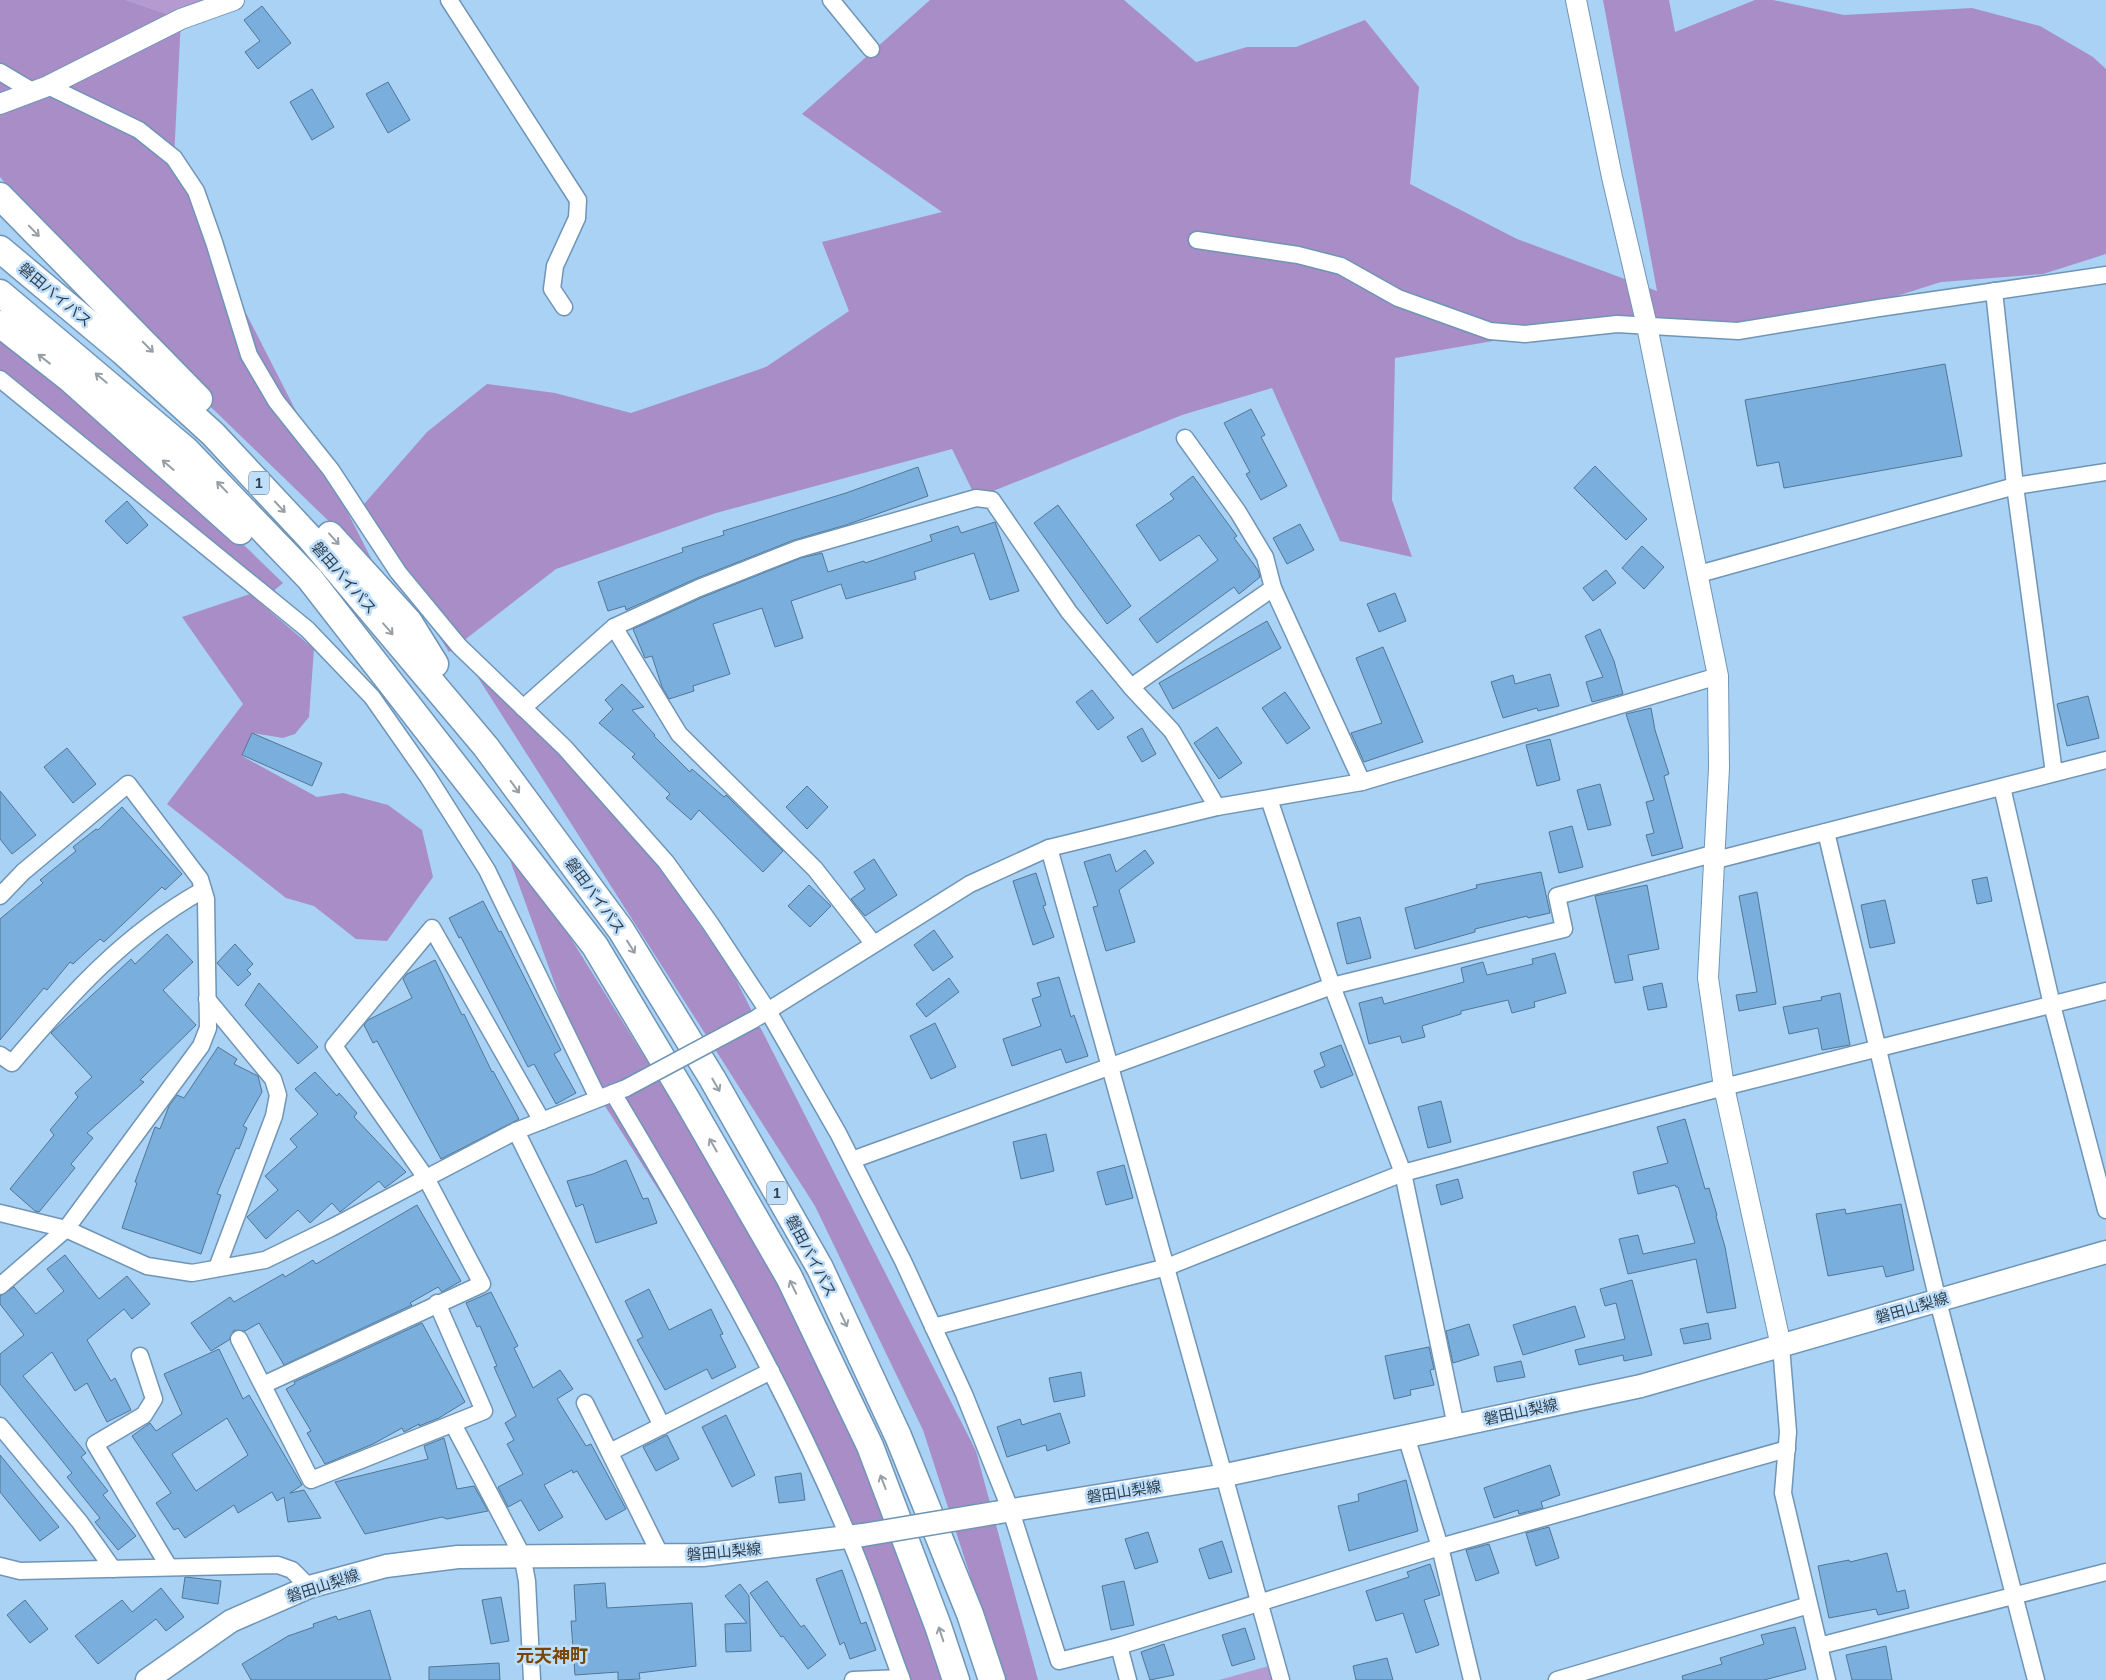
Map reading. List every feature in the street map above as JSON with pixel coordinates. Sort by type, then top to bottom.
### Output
[{"type":"highway","points":[[0,196],[294,495],[409,622],[486,747]]},
{"type":"highway","name":"磐田バイパス","points":[[0,249],[124,352],[213,434],[310,538],[486,747],[621,930],[712,1078],[820,1268],[898,1436],[970,1614],[992,1680]]},
{"type":"highway","name":"磐田バイパス","points":[[0,293],[186,450],[310,579],[456,764],[595,946],[789,1277],[870,1446],[938,1626],[956,1680]]},
{"type":"highway","points":[[0,324],[77,386],[216,507],[287,575],[456,764]]},
{"type":"main road","name":"磐田山梨線","points":[[147,1680],[231,1622],[309,1587],[386,1566],[458,1557],[703,1555],[856,1536],[1226,1475],[1641,1386],[2106,1252]]},
{"type":"street","points":[[0,104],[40,88],[181,19],[234,0]]},
{"type":"street","points":[[449,0],[578,200],[577,218],[555,266],[552,289],[564,307]]},
{"type":"street","points":[[831,0],[871,49]]},
{"type":"street","points":[[1576,0],[1612,177],[1647,326],[1699,574],[1718,676],[1719,768],[1716,856],[1708,978],[1724,1087],[1781,1346],[1788,1432],[1783,1493],[1827,1680]]},
{"type":"street","points":[[0,72],[139,130],[174,158],[196,191],[249,355],[276,401],[331,470],[398,572],[459,646],[565,748],[666,862],[710,923],[761,1015],[852,1160],[903,1261],[964,1394],[1002,1512],[1059,1661],[1119,1646],[1440,1547],[1787,1449]]},
{"type":"street","points":[[1197,240],[1298,255],[1341,266],[1398,298],[1490,331],[1525,334],[1617,324],[1738,331],[2106,275]]},
{"type":"street","points":[[1994,291],[2015,486],[2054,774]]},
{"type":"street","points":[[0,379],[307,629],[372,697],[428,777],[487,870],[612,1093],[682,1208],[752,1333],[856,1536],[901,1679],[853,1680]]},
{"type":"street","points":[[1185,438],[1238,512],[1265,557],[1274,588],[1362,782]]},
{"type":"street","points":[[1699,574],[2015,486],[2106,472]]},
{"type":"street","points":[[523,708],[614,628],[699,588],[798,549],[976,498],[992,500],[1069,612],[1131,687],[1172,731],[1217,807]]},
{"type":"street","points":[[1131,687],[1274,588]]},
{"type":"street","points":[[614,628],[679,734],[815,869],[873,943]]},
{"type":"street","points":[[0,1213],[66,1229],[147,1266],[192,1273],[265,1260],[516,1131],[612,1093],[761,1015],[873,943],[970,884],[1049,848],[1217,807],[1362,782],[1718,676]]},
{"type":"street","points":[[852,1160],[1332,986],[1564,929],[1557,896],[1716,856],[1826,832],[2106,760]]},
{"type":"street","points":[[0,896],[22,872],[128,784],[200,879],[206,899],[208,1028],[200,1046],[66,1229],[0,1286]]},
{"type":"street","points":[[2002,787],[2052,1005],[2106,1210]]},
{"type":"street","points":[[1269,799],[1332,986],[1403,1173],[1456,1426]]},
{"type":"street","points":[[1826,832],[1938,1301],[2036,1680]]},
{"type":"street","points":[[1049,848],[1282,1680]]},
{"type":"street","points":[[0,1055],[12,1063],[74,990],[131,938],[171,908],[203,890]]},
{"type":"street","points":[[263,1385],[437,1303],[482,1284],[426,1178],[334,1046],[432,928],[542,1121]]},
{"type":"street","points":[[933,1327],[1167,1268],[1403,1173],[1724,1087],[2106,991]]},
{"type":"street","points":[[207,999],[274,1078],[278,1095],[274,1116],[217,1268]]},
{"type":"street","points":[[516,1131],[662,1426]]},
{"type":"street","points":[[239,1340],[311,1480],[484,1411],[437,1303]]},
{"type":"street","points":[[140,1356],[154,1399],[144,1415],[95,1444],[169,1568]]},
{"type":"street","points":[[610,1452],[771,1372]]},
{"type":"street","points":[[585,1402],[661,1556]]},
{"type":"street","points":[[453,1424],[522,1555],[527,1581],[532,1680]]},
{"type":"street","points":[[0,1426],[78,1521],[113,1569]]},
{"type":"street","points":[[1406,1436],[1440,1547],[1472,1680]]},
{"type":"street","points":[[0,1566],[20,1571],[278,1565],[292,1570],[309,1587]]},
{"type":"street","points":[[1818,1646],[2106,1572]]},
{"type":"street","points":[[1557,1680],[1809,1605]]},
{"type":"street","points":[[1119,1646],[1128,1680]]},
{"type":"shaded area","points":[[0,0],[126,0],[181,19],[174,158],[222,266],[375,566],[114,313],[0,177]]},
{"type":"shaded area","points":[[126,0],[234,0],[181,19]]},
{"type":"shaded area","points":[[930,0],[1124,0],[1196,62],[1247,47],[1296,47],[1365,20],[1419,87],[1410,184],[1517,239],[1657,291],[1603,0],[1669,0],[1675,32],[1755,0],[1773,0],[1844,15],[1972,8],[2040,26],[2093,57],[2106,69],[2106,254],[2043,274],[1941,282],[1840,314],[1769,326],[1551,331],[1395,358],[1392,500],[1412,557],[1340,541],[1272,388],[1182,415],[976,498],[952,449],[716,513],[556,569],[449,652],[358,511],[427,432],[487,384],[555,393],[631,413],[766,367],[849,311],[822,242],[942,212],[802,114]]},
{"type":"shaded area","points":[[0,328],[187,490],[283,583],[271,593],[0,377]]},
{"type":"shaded area","points":[[250,594],[314,649],[309,717],[295,734],[283,738],[252,733],[242,756],[317,797],[343,793],[388,805],[422,830],[433,877],[387,941],[356,939],[314,906],[286,898],[167,804],[243,704],[182,617]]},
{"type":"shaded area","points":[[477,676],[618,807],[731,970],[976,1451],[1038,1680],[1004,1680],[923,1430],[815,1206]]},
{"type":"shaded area","points":[[493,813],[814,1330],[952,1680],[904,1680],[761,1351],[591,1084]]},
{"type":"shaded area","points":[[1269,1666],[1273,1680],[1219,1680]]},
{"type":"building","points":[[262,6],[291,43],[258,69],[245,52],[260,41],[244,20]]},
{"type":"building","points":[[388,82],[410,120],[388,133],[366,94]]},
{"type":"building","points":[[312,89],[334,127],[312,140],[290,102]]},
{"type":"building","points":[[1945,364],[1962,456],[1784,488],[1779,462],[1757,466],[1745,400]]},
{"type":"building","points":[[1251,409],[1265,435],[1261,437],[1287,486],[1261,500],[1246,474],[1250,472],[1224,423]]},
{"type":"building","points":[[1595,466],[1647,519],[1626,540],[1574,488]]},
{"type":"building","points":[[918,467],[928,496],[846,525],[794,540],[695,579],[626,610],[625,606],[608,611],[598,582],[683,552],[682,548],[724,535],[723,531],[846,493]]},
{"type":"building","points":[[1193,476],[1237,536],[1234,538],[1258,570],[1260,577],[1239,594],[1234,587],[1157,643],[1139,619],[1218,560],[1199,535],[1160,561],[1136,525],[1174,499],[1170,494]]},
{"type":"building","points":[[127,501],[148,525],[127,544],[105,521]]},
{"type":"building","points":[[1058,505],[1131,606],[1107,624],[1034,523]]},
{"type":"building","points":[[995,522],[1019,591],[990,600],[974,553],[914,572],[916,579],[846,599],[841,584],[791,601],[803,638],[775,647],[762,608],[713,624],[730,674],[693,686],[694,691],[669,699],[662,687],[652,656],[645,658],[633,629],[703,597],[801,558],[822,553],[828,572],[864,561],[865,563],[932,541],[930,535],[958,526],[961,533]]},
{"type":"building","points":[[1300,524],[1314,550],[1287,564],[1273,538]]},
{"type":"building","points":[[1642,546],[1664,567],[1644,589],[1622,568]]},
{"type":"building","points":[[1606,570],[1616,583],[1593,601],[1583,588]]},
{"type":"building","points":[[1395,593],[1406,621],[1379,632],[1367,604]]},
{"type":"building","points":[[1267,621],[1281,648],[1173,709],[1159,683]]},
{"type":"building","points":[[1600,629],[1614,661],[1623,694],[1592,702],[1586,682],[1603,677],[1585,636]]},
{"type":"building","points":[[1383,647],[1423,742],[1364,762],[1351,733],[1382,723],[1356,658]]},
{"type":"building","points":[[1550,674],[1559,706],[1538,711],[1537,708],[1503,718],[1491,682],[1513,675],[1515,684]]},
{"type":"building","points":[[622,684],[644,707],[632,710],[654,736],[690,772],[692,769],[724,797],[726,795],[783,851],[763,872],[699,810],[691,820],[666,798],[670,794],[632,757],[635,754],[599,723],[613,709],[605,700]]},
{"type":"building","points":[[1092,690],[1114,718],[1098,730],[1076,702]]},
{"type":"building","points":[[1285,692],[1310,728],[1287,744],[1262,708]]},
{"type":"building","points":[[2088,696],[2099,738],[2067,746],[2057,704]]},
{"type":"building","points":[[1651,708],[1655,730],[1669,774],[1664,776],[1683,848],[1652,856],[1646,835],[1654,833],[1646,802],[1654,800],[1626,714]]},
{"type":"building","points":[[1217,727],[1242,763],[1219,779],[1194,743]]},
{"type":"building","points":[[1142,728],[1156,754],[1142,762],[1127,737]]},
{"type":"building","points":[[252,733],[322,763],[312,786],[242,755]]},
{"type":"building","points":[[1550,739],[1560,780],[1537,786],[1526,745]]},
{"type":"building","points":[[67,748],[96,784],[73,803],[44,767]]},
{"type":"building","points":[[1600,784],[1611,825],[1588,830],[1577,790]]},
{"type":"building","points":[[807,786],[828,807],[807,829],[786,807]]},
{"type":"building","points":[[0,791],[36,835],[12,854],[0,839]]},
{"type":"building","points":[[122,807],[182,874],[165,890],[162,887],[104,942],[100,939],[73,964],[70,962],[47,990],[44,988],[0,1040],[0,919],[43,883],[40,880],[76,851],[73,847],[96,829],[98,830]]},
{"type":"building","points":[[1572,826],[1583,867],[1559,873],[1549,832]]},
{"type":"building","points":[[1145,850],[1154,863],[1119,890],[1135,942],[1106,951],[1093,907],[1098,906],[1084,862],[1110,854],[1116,872]]},
{"type":"building","points":[[874,859],[897,895],[865,916],[851,899],[865,889],[854,872]]},
{"type":"building","points":[[1541,872],[1550,913],[1528,918],[1527,916],[1475,929],[1475,932],[1415,949],[1405,908],[1477,888],[1476,885]]},
{"type":"building","points":[[1036,873],[1046,905],[1043,906],[1054,937],[1033,945],[1013,881]]},
{"type":"building","points":[[1987,877],[1992,901],[1977,904],[1972,880]]},
{"type":"building","points":[[809,885],[831,906],[810,927],[788,906]]},
{"type":"building","points":[[1647,885],[1659,949],[1628,955],[1633,980],[1615,983],[1595,896]]},
{"type":"building","points":[[1757,892],[1776,1004],[1739,1011],[1736,995],[1757,992],[1739,896]]},
{"type":"building","points":[[1885,900],[1895,943],[1870,948],[1861,905]]},
{"type":"building","points":[[483,901],[499,932],[501,931],[561,1050],[554,1054],[576,1093],[556,1104],[534,1064],[528,1067],[461,937],[459,938],[449,918]]},
{"type":"building","points":[[1360,917],[1371,958],[1347,964],[1337,923]]},
{"type":"building","points":[[934,930],[953,957],[933,971],[914,945]]},
{"type":"building","points":[[167,934],[193,962],[163,990],[196,1025],[140,1080],[144,1082],[87,1133],[93,1138],[71,1164],[75,1168],[39,1212],[35,1211],[10,1189],[54,1135],[50,1130],[78,1097],[75,1093],[92,1077],[51,1033],[131,959],[135,964]]},
{"type":"building","points":[[235,944],[253,964],[247,970],[251,974],[238,986],[217,963]]},
{"type":"building","points":[[1555,953],[1566,993],[1534,1002],[1535,1007],[1512,1013],[1508,1000],[1461,1011],[1461,1014],[1422,1026],[1425,1037],[1402,1043],[1400,1036],[1369,1044],[1359,1003],[1382,997],[1384,1004],[1464,982],[1461,968],[1483,962],[1487,975],[1533,964],[1532,959]]},
{"type":"building","points":[[435,960],[492,1072],[519,1119],[441,1159],[377,1041],[373,1043],[364,1025],[368,1020],[412,998],[403,979],[407,974]]},
{"type":"building","points":[[1059,977],[1071,1017],[1074,1015],[1088,1056],[1066,1063],[1061,1049],[1012,1066],[1003,1039],[1041,1026],[1032,999],[1041,996],[1037,983]]},
{"type":"building","points":[[949,978],[959,992],[926,1017],[916,1004]]},
{"type":"building","points":[[259,983],[318,1047],[298,1064],[245,1005]]},
{"type":"building","points":[[1662,983],[1667,1007],[1648,1010],[1643,987]]},
{"type":"building","points":[[1840,993],[1850,1045],[1822,1050],[1818,1028],[1789,1034],[1783,1007],[1822,1000],[1821,997]]},
{"type":"building","points":[[935,1023],[956,1067],[931,1079],[910,1036]]},
{"type":"building","points":[[1341,1045],[1353,1075],[1321,1088],[1314,1071],[1325,1066],[1320,1053]]},
{"type":"building","points":[[218,1047],[237,1059],[234,1064],[258,1076],[262,1092],[243,1126],[247,1128],[239,1149],[236,1148],[217,1194],[221,1195],[201,1254],[122,1228],[137,1183],[135,1182],[155,1127],[160,1129],[169,1106],[177,1095],[184,1098]]},
{"type":"building","points":[[315,1072],[337,1096],[339,1093],[357,1113],[354,1117],[406,1172],[385,1188],[379,1181],[340,1212],[332,1203],[310,1223],[298,1210],[266,1239],[247,1217],[278,1190],[265,1176],[297,1147],[290,1139],[318,1114],[295,1089]]},
{"type":"building","points":[[1441,1101],[1451,1142],[1428,1148],[1418,1107]]},
{"type":"building","points":[[1685,1119],[1705,1189],[1709,1188],[1717,1215],[1736,1308],[1707,1313],[1696,1259],[1628,1274],[1619,1239],[1638,1235],[1643,1254],[1695,1243],[1678,1187],[1675,1185],[1638,1194],[1633,1172],[1668,1163],[1657,1127]]},
{"type":"building","points":[[1046,1134],[1054,1171],[1021,1179],[1013,1142]]},
{"type":"building","points":[[626,1160],[643,1199],[648,1198],[657,1223],[596,1243],[583,1204],[576,1207],[567,1181],[593,1174]]},
{"type":"building","points":[[1124,1165],[1133,1198],[1106,1205],[1097,1172]]},
{"type":"building","points":[[1458,1179],[1463,1198],[1441,1205],[1436,1185]]},
{"type":"building","points":[[1901,1204],[1914,1270],[1886,1277],[1883,1266],[1828,1276],[1816,1214],[1845,1209],[1846,1214]]},
{"type":"building","points":[[417,1205],[461,1281],[442,1292],[438,1287],[410,1303],[412,1305],[284,1365],[259,1323],[245,1331],[234,1330],[229,1340],[211,1351],[191,1323],[230,1297],[234,1302],[283,1274],[285,1277],[313,1260],[316,1264]]},
{"type":"building","points":[[65,1255],[99,1299],[127,1276],[150,1304],[132,1319],[124,1309],[87,1340],[111,1381],[115,1378],[131,1410],[107,1422],[87,1383],[75,1391],[52,1352],[23,1376],[86,1453],[81,1457],[108,1491],[103,1495],[136,1536],[118,1550],[95,1522],[100,1518],[67,1477],[72,1473],[0,1384],[0,1354],[24,1335],[0,1304],[0,1296],[14,1287],[36,1314],[64,1291],[47,1269]]},
{"type":"building","points":[[1632,1280],[1652,1355],[1624,1361],[1623,1355],[1579,1365],[1575,1350],[1625,1339],[1616,1303],[1605,1306],[1600,1289]]},
{"type":"building","points":[[649,1289],[669,1330],[711,1309],[723,1334],[720,1335],[736,1367],[712,1379],[707,1369],[665,1390],[637,1340],[643,1337],[625,1301]]},
{"type":"building","points":[[491,1292],[518,1346],[514,1348],[533,1388],[560,1370],[573,1389],[557,1399],[586,1446],[591,1444],[626,1509],[606,1520],[577,1471],[573,1473],[572,1470],[544,1485],[563,1517],[539,1531],[521,1500],[508,1507],[498,1487],[523,1474],[507,1444],[514,1440],[505,1423],[516,1416],[494,1367],[497,1366],[480,1326],[477,1327],[466,1303]]},
{"type":"building","points":[[1575,1306],[1585,1337],[1523,1355],[1513,1325]]},
{"type":"building","points":[[422,1323],[465,1402],[439,1418],[419,1426],[419,1424],[404,1432],[402,1428],[373,1444],[325,1464],[307,1433],[311,1431],[286,1389],[295,1384],[294,1382]]},
{"type":"building","points":[[1708,1323],[1711,1339],[1684,1344],[1680,1329]]},
{"type":"building","points":[[1469,1324],[1479,1355],[1453,1363],[1446,1331]]},
{"type":"building","points":[[1429,1347],[1434,1369],[1430,1370],[1434,1385],[1410,1390],[1411,1395],[1394,1399],[1385,1356]]},
{"type":"building","points":[[219,1349],[243,1399],[249,1395],[302,1485],[290,1493],[304,1490],[321,1518],[288,1522],[284,1497],[277,1501],[272,1492],[238,1513],[234,1505],[185,1538],[178,1528],[174,1530],[156,1503],[171,1493],[132,1436],[150,1423],[156,1431],[182,1414],[164,1374]],"holes":[[[227,1418],[248,1455],[196,1491],[172,1454]]]},
{"type":"building","points":[[1521,1361],[1525,1377],[1497,1382],[1494,1367]]},
{"type":"building","points":[[1081,1372],[1085,1396],[1054,1402],[1049,1378]]},
{"type":"building","points":[[1060,1413],[1070,1443],[1047,1451],[1046,1445],[1007,1457],[997,1427],[1020,1419],[1022,1425]]},
{"type":"building","points":[[726,1415],[755,1475],[732,1487],[702,1427]]},
{"type":"building","points":[[667,1435],[679,1459],[656,1471],[643,1447]]},
{"type":"building","points":[[444,1438],[457,1489],[474,1486],[488,1511],[447,1519],[442,1517],[365,1534],[335,1482],[428,1459],[424,1446]]},
{"type":"building","points":[[0,1455],[59,1527],[40,1541],[0,1492]]},
{"type":"building","points":[[1550,1465],[1560,1495],[1541,1502],[1543,1508],[1519,1514],[1518,1510],[1494,1518],[1484,1488]]},
{"type":"building","points":[[801,1473],[805,1500],[779,1503],[775,1477]]},
{"type":"building","points":[[1406,1480],[1418,1531],[1349,1551],[1338,1506],[1359,1501],[1358,1494]]},
{"type":"building","points":[[1549,1527],[1559,1558],[1536,1566],[1526,1533]]},
{"type":"building","points":[[1148,1532],[1158,1562],[1135,1569],[1125,1539]]},
{"type":"building","points":[[1222,1541],[1232,1572],[1209,1579],[1199,1549]]},
{"type":"building","points":[[1489,1544],[1499,1573],[1476,1581],[1466,1550]]},
{"type":"building","points":[[1887,1553],[1897,1592],[1905,1590],[1909,1608],[1878,1615],[1876,1609],[1829,1618],[1818,1566],[1849,1560],[1850,1562]]},
{"type":"building","points":[[1430,1564],[1440,1595],[1424,1600],[1439,1645],[1416,1653],[1403,1613],[1376,1621],[1366,1591],[1409,1577],[1407,1572]]},
{"type":"building","points":[[842,1570],[861,1624],[866,1622],[876,1650],[850,1659],[844,1642],[840,1645],[816,1579]]},
{"type":"building","points":[[185,1577],[221,1581],[218,1604],[182,1598]]},
{"type":"building","points":[[767,1581],[801,1627],[804,1625],[826,1655],[808,1669],[783,1636],[781,1637],[750,1593]]},
{"type":"building","points":[[1124,1581],[1134,1625],[1111,1630],[1102,1586]]},
{"type":"building","points":[[605,1583],[607,1608],[692,1603],[696,1666],[639,1673],[640,1679],[618,1680],[618,1672],[575,1675],[571,1621],[576,1621],[574,1585]]},
{"type":"building","points":[[740,1584],[749,1596],[751,1651],[726,1652],[725,1624],[747,1623],[725,1596]]},
{"type":"building","points":[[161,1588],[184,1617],[166,1631],[156,1619],[98,1664],[75,1636],[122,1600],[132,1612]]},
{"type":"building","points":[[501,1597],[509,1641],[491,1644],[482,1600]]},
{"type":"building","points":[[25,1600],[48,1629],[30,1643],[7,1615]]},
{"type":"building","points":[[370,1610],[391,1680],[251,1680],[242,1664],[288,1636],[314,1627],[313,1624],[336,1616],[338,1620]]},
{"type":"building","points":[[1795,1627],[1806,1669],[1764,1680],[1683,1680],[1682,1676],[1722,1664],[1720,1658],[1764,1644],[1761,1635]]},
{"type":"building","points":[[1245,1628],[1255,1659],[1232,1666],[1222,1635]]},
{"type":"building","points":[[1164,1644],[1174,1675],[1150,1680],[1141,1652]]},
{"type":"building","points":[[1886,1646],[1892,1680],[1852,1680],[1846,1655]]},
{"type":"building","points":[[1387,1658],[1393,1680],[1356,1680],[1353,1666]]},
{"type":"building","points":[[499,1663],[500,1680],[429,1680],[429,1667]]},
{"type":"district","name":"元天神町","points":[[552,1656]]}]
